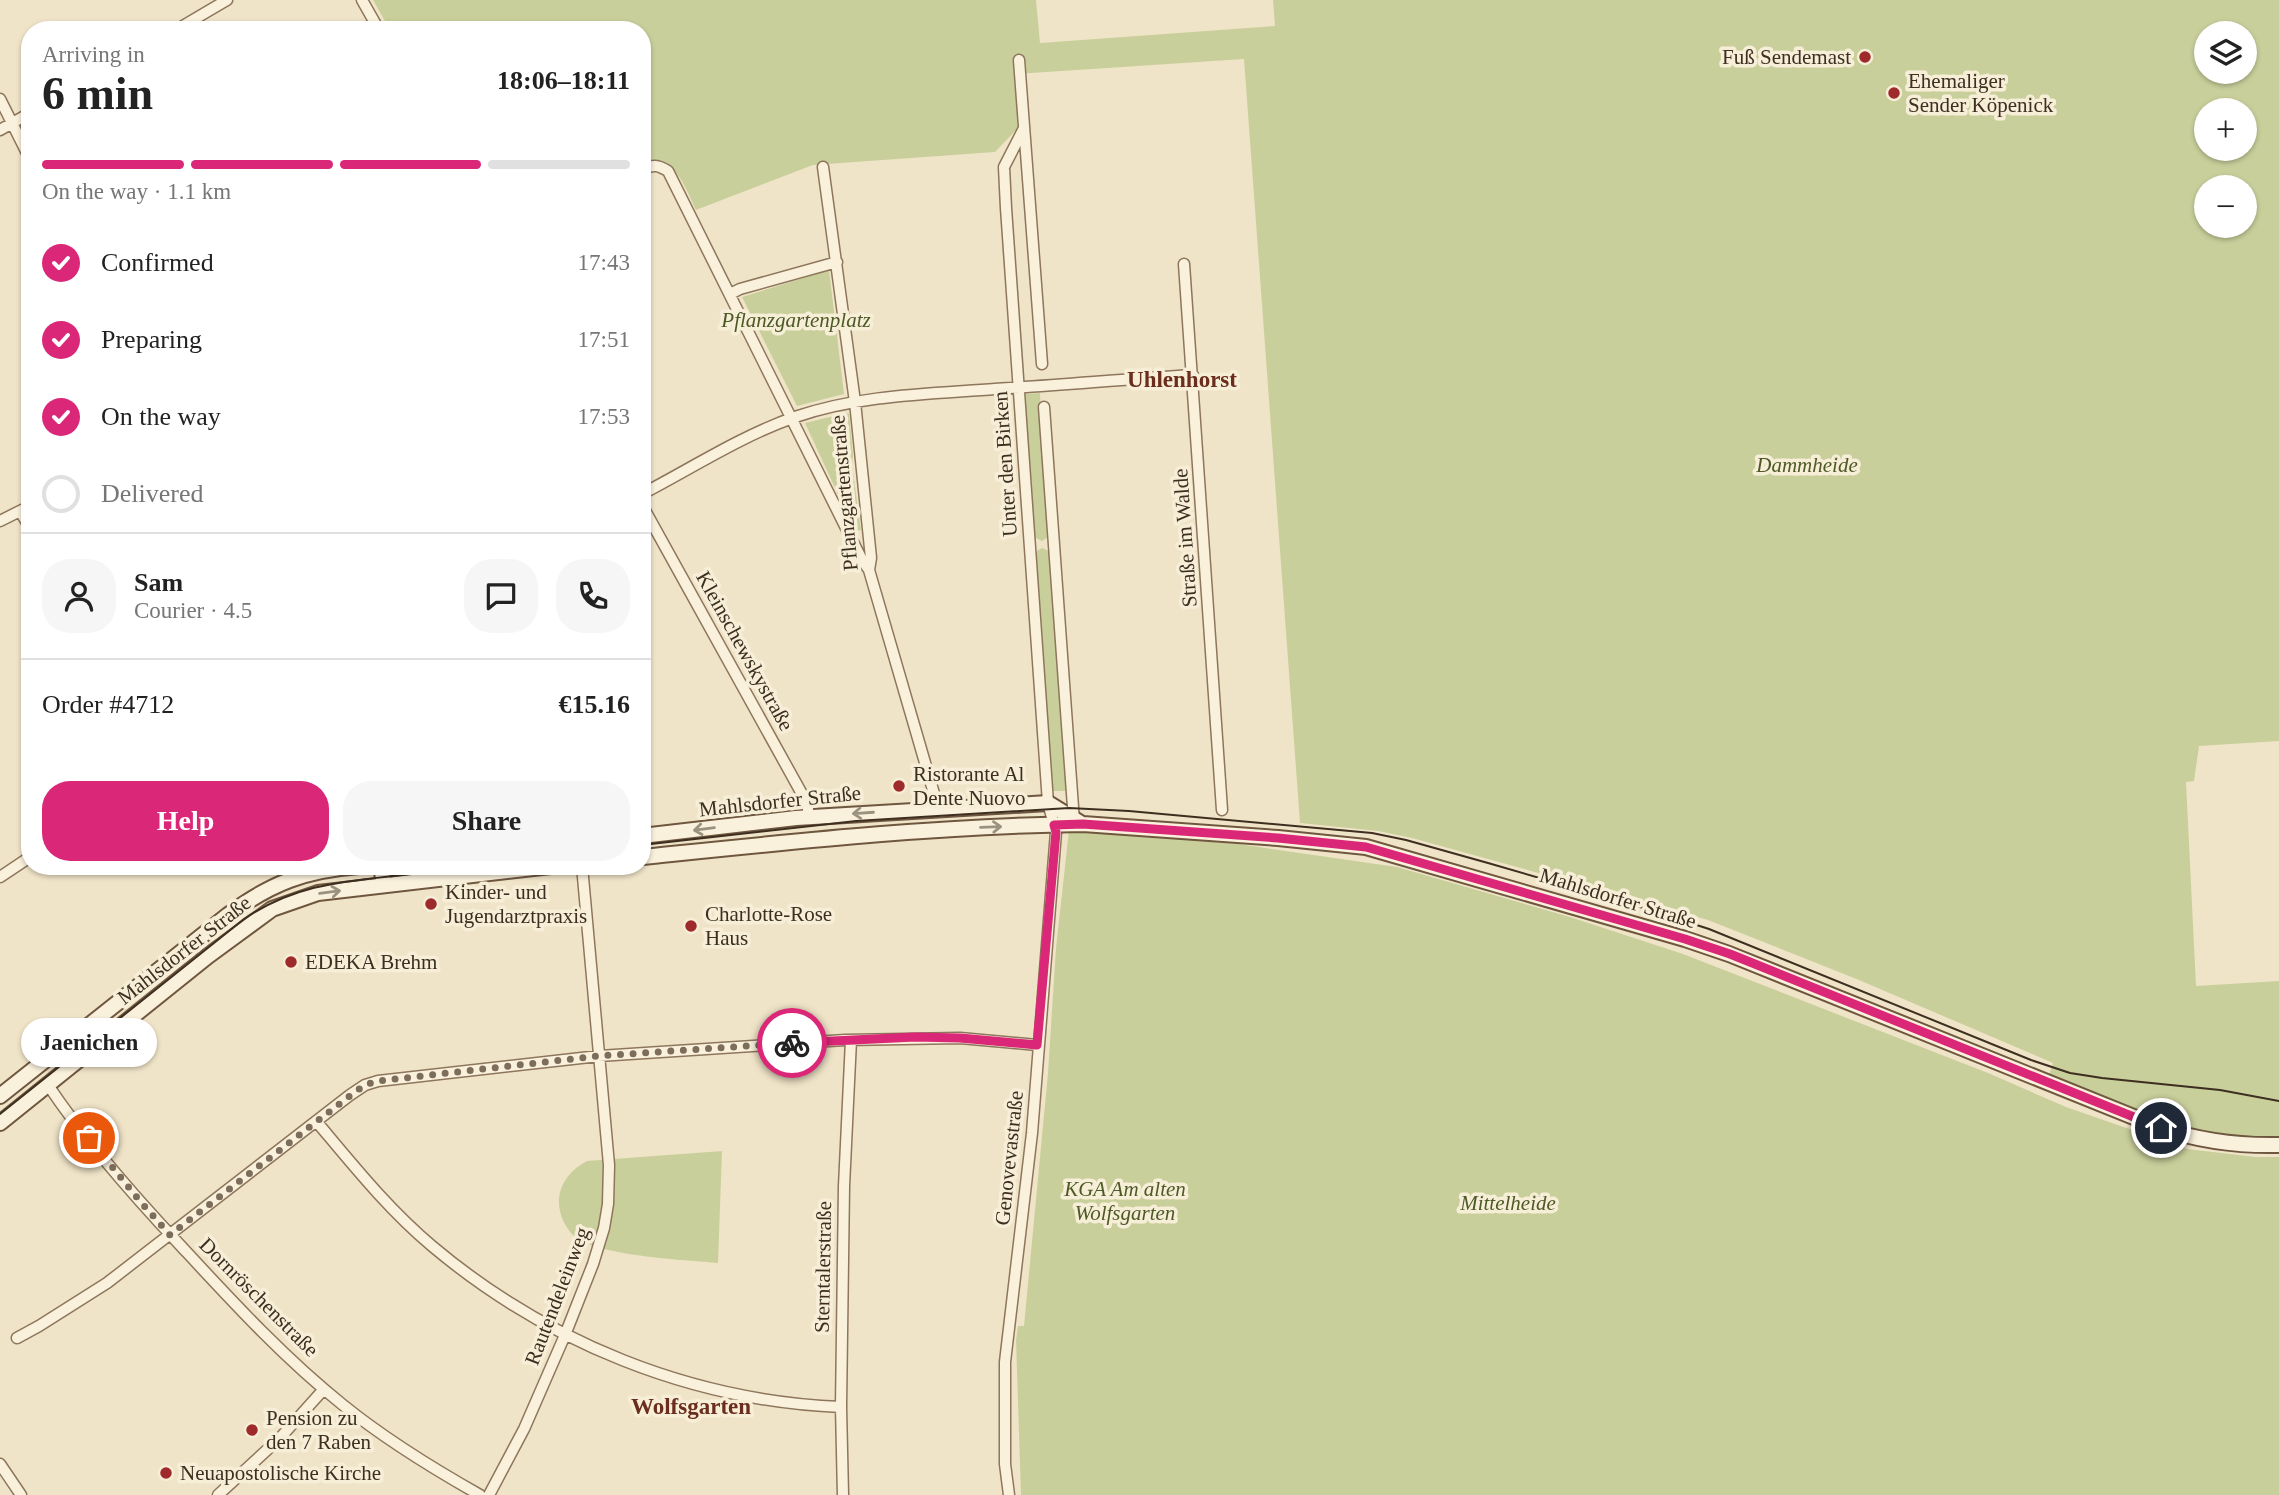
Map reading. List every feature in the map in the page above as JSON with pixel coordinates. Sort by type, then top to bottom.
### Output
[{"type":"main road","name":"Mahlsdorfer Straße","points":[[651,835],[809,817],[1048,803],[1077,823]]},
{"type":"main road","name":"Mahlsdorfer Straße","points":[[651,856],[882,833],[1077,823],[1336,843],[1398,855],[1730,954],[2161,1128],[2232,1144],[2279,1145]]},
{"type":"main road","name":"Mahlsdorfer Straße","points":[[0,1096],[259,892],[303,875]]},
{"type":"main road","points":[[382,875],[384,885]]},
{"type":"main road","name":"Mahlsdorfer Straße","points":[[0,1123],[208,956],[272,909],[318,893],[472,875]]},
{"type":"main road","points":[[35,1068],[48,1085]]},
{"type":"street","points":[[191,21],[227,0]]},
{"type":"street","points":[[362,0],[374,21]]},
{"type":"street","points":[[1019,60],[1042,365]]},
{"type":"street","points":[[0,99],[21,141]]},
{"type":"street","points":[[0,130],[21,118]]},
{"type":"street","name":"Unter den Birken","points":[[1024,128],[1004,167],[1048,803],[1054,825]]},
{"type":"street","points":[[651,166],[668,172],[869,570]]},
{"type":"street","name":"Pflanzgartenstraße","points":[[823,167],[855,402],[871,558],[869,570],[936,808]]},
{"type":"street","points":[[730,294],[837,262]]},
{"type":"street","name":"Straße im Walde","points":[[1184,264],[1222,810]]},
{"type":"street","points":[[651,489],[743,439],[792,418],[855,402],[1193,375]]},
{"type":"street","name":"Unter den Birken","points":[[1044,407],[1077,823]]},
{"type":"street","points":[[0,521],[21,510]]},
{"type":"street","name":"Kleinschewskystraße","points":[[651,521],[807,803],[809,817]]},
{"type":"street","name":"Genovevastraße","points":[[1009,1495],[1005,1464],[1005,1362],[1032,1132],[1056,832],[1054,825]]},
{"type":"street","points":[[0,877],[21,863]]},
{"type":"street","name":"Rautendeleinweg","points":[[489,1495],[524,1429],[565,1335],[600,1242],[608,1204],[609,1165],[583,875]]},
{"type":"street","points":[[17,1338],[83,1299],[316,1121],[365,1085],[378,1081],[598,1056],[851,1040],[960,1038],[1037,1045]]},
{"type":"street","name":"Sterntalerstraße","points":[[844,1495],[841,1406],[844,1186],[851,1040]]},
{"type":"street","name":"Dornröschenstraße","points":[[48,1085],[170,1235],[229,1297],[324,1389],[400,1447],[480,1495]]},
{"type":"street","points":[[316,1121],[369,1185],[432,1246],[491,1291],[565,1335],[630,1364],[701,1386],[768,1400],[841,1406]]},
{"type":"street","points":[[218,1495],[280,1438],[324,1389]]},
{"type":"street","points":[[0,1464],[21,1495]]},
{"type":"green space","name":"Dammheide","points":[[373,0],[1036,0],[1040,43],[1275,26],[1273,0],[2279,0],[2279,741],[2199,746],[2194,781],[2186,782],[2196,986],[2279,981],[2279,1138],[2218,1136],[2161,1122],[2132,1111],[2049,1075],[2053,1063],[1859,980],[1708,920],[1412,838],[1378,831],[1300,823],[1244,59],[1016,74],[1019,127],[995,152],[813,165],[696,210],[676,173],[662,161],[651,162],[651,21],[385,21]]},
{"type":"green space","name":"Pflanzgartenplatz","points":[[829,270],[844,394],[797,406],[742,297]]},
{"type":"green space","points":[[1040,393],[1048,537],[1042,541],[1034,537],[1024,396]]},
{"type":"green space","points":[[849,414],[852,465],[861,530],[855,531],[805,423]]},
{"type":"green space","points":[[1042,548],[1049,551],[1066,791],[1052,791],[1035,552]]},
{"type":"green space","name":"Mittelheide","points":[[1069,830],[1238,844],[1397,867],[1570,917],[1683,954],[1988,1073],[2066,1107],[2187,1149],[2279,1157],[2279,1495],[1021,1495],[1016,1340],[1018,1326],[1024,1326],[1048,1073],[1056,948]]},
{"type":"green space","points":[[722,1151],[718,1263],[643,1256],[603,1249],[575,1237],[562,1219],[559,1198],[562,1186],[572,1172],[587,1161]]},
{"type":"tram line","points":[[651,844],[856,821],[1069,808],[1372,833],[1488,863],[1709,929],[2031,1060],[2070,1073],[2220,1090],[2279,1101]]},
{"type":"tram line","points":[[0,1114],[244,919],[262,908],[316,887],[405,875]]},
{"type":"way so far","points":[[89,1138],[170,1235],[365,1085],[399,1077],[598,1056],[792,1043]]},
{"type":"place","name":"Fuß Sendemast","points":[[1865,57]]},
{"type":"place","name":"Ehemaliger Sender Köpenick","points":[[1894,93]]},
{"type":"place","name":"Ristorante Al Dente Nuovo","points":[[899,786]]},
{"type":"place","name":"Kinder- und Jugendarztpraxis","points":[[431,904]]},
{"type":"place","name":"Charlotte-Rose Haus","points":[[691,926]]},
{"type":"place","name":"EDEKA Brehm","points":[[291,962]]},
{"type":"place","name":"Jaenichen","points":[[89,1138]]},
{"type":"place","name":"Pension zu den 7 Raben","points":[[252,1430]]},
{"type":"place","name":"Neuapostolische Kirche","points":[[166,1473]]},
{"type":"district","name":"Uhlenhorst","points":[[1182,379]]},
{"type":"district","name":"Wolfsgarten","points":[[691,1406]]},
{"type":"route","points":[[792,1043],[915,1037],[1037,1045],[1056,832],[1054,825],[1083,824],[1336,843],[1398,855],[1730,954],[2161,1128]]},
{"type":"park label","name":"KGA Am alten Wolfsgarten","points":[[1125,1201]]}]
